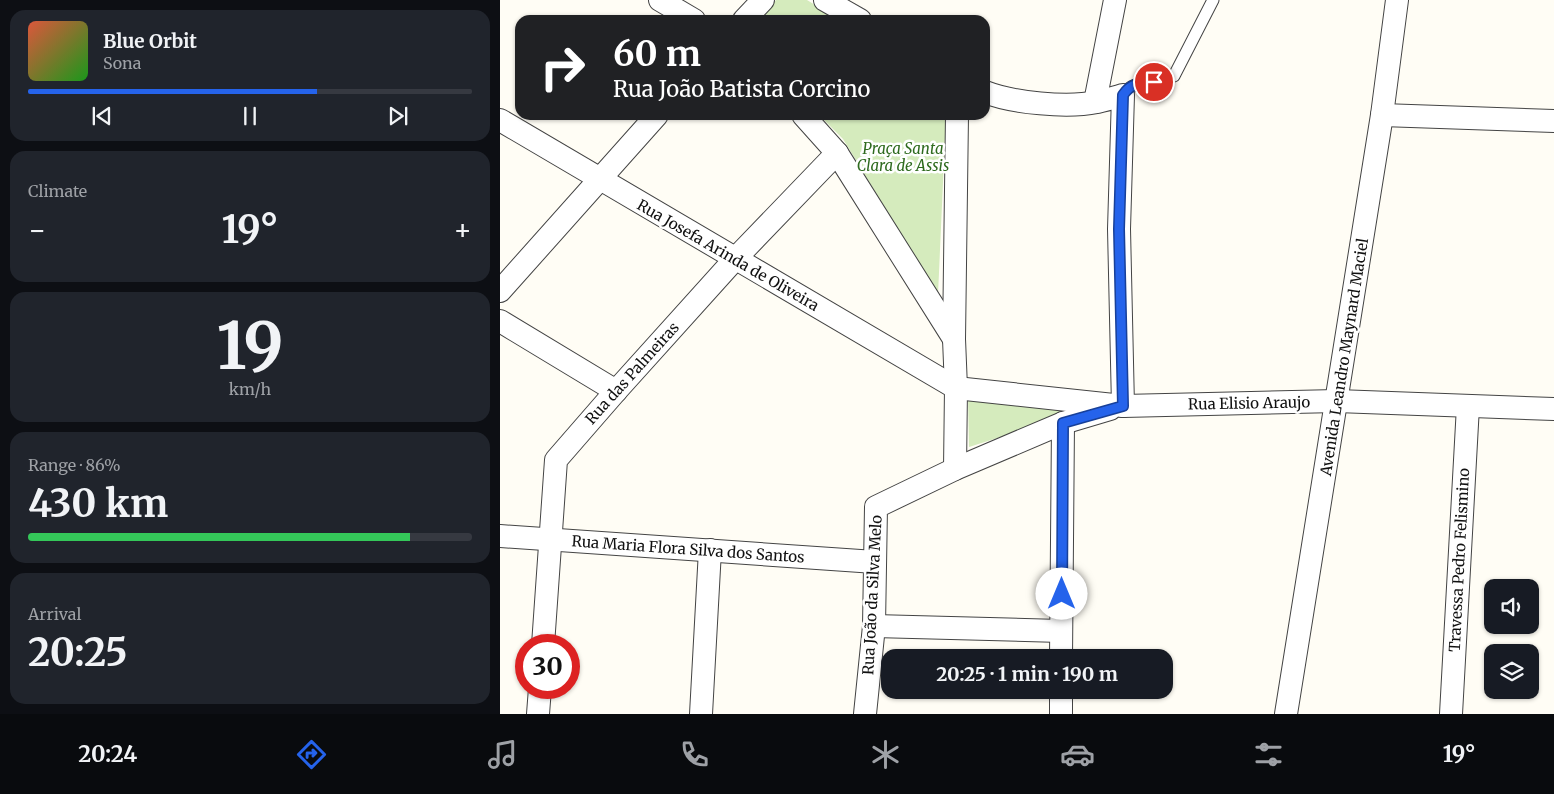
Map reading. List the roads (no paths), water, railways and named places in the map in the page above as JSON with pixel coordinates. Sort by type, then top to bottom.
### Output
[{"type":"street","points":[[660,0],[686,15]]},
{"type":"street","points":[[749,15],[763,0]]},
{"type":"street","points":[[825,0],[851,15]]},
{"type":"street","points":[[1095,102],[1115,0]]},
{"type":"street","name":"Avenida Leandro Maynard Maciel","points":[[1286,714],[1382,115],[1397,0]]},
{"type":"street","points":[[990,94],[1026,102],[1057,104],[1095,102],[1123,95],[1119,229],[1123,406]]},
{"type":"street","points":[[1382,115],[1554,121]]},
{"type":"street","name":"Rua Josefa Arinda de Oliveira","points":[[500,120],[956,388]]},
{"type":"street","points":[[500,291],[652,120]]},
{"type":"street","points":[[807,120],[837,153],[954,339]]},
{"type":"street","points":[[957,120],[954,339],[956,388],[955,469],[1063,423],[1123,406]]},
{"type":"street","name":"Rua das Palmeiras","points":[[544,634],[556,460],[734,259],[837,153]]},
{"type":"street","points":[[500,321],[616,390]]},
{"type":"street","points":[[956,388],[1123,406]]},
{"type":"street","name":"Rua Elisio Araujo","points":[[1123,406],[1337,400],[1554,409]]},
{"type":"street","name":"Travessa Pedro Felismino","points":[[1451,714],[1468,406]]},
{"type":"street","points":[[1061,649],[1063,423]]},
{"type":"street","name":"Rua João da Silva Melo","points":[[865,714],[874,626],[876,507],[955,469]]},
{"type":"street","name":"Rua Maria Flora Silva dos Santos","points":[[500,536],[875,562]]},
{"type":"street","points":[[701,714],[710,550]]},
{"type":"street","points":[[874,626],[1061,632]]},
{"type":"street","points":[[538,714],[539,699]]},
{"type":"street","points":[[1061,699],[1061,714]]},
{"type":"lane","points":[[1123,95],[1128,88],[1135,85],[1166,80],[1174,76],[1213,0]]},
{"type":"park label","name":"Praça Santa Clara de Assis","points":[[903,156]]}]
